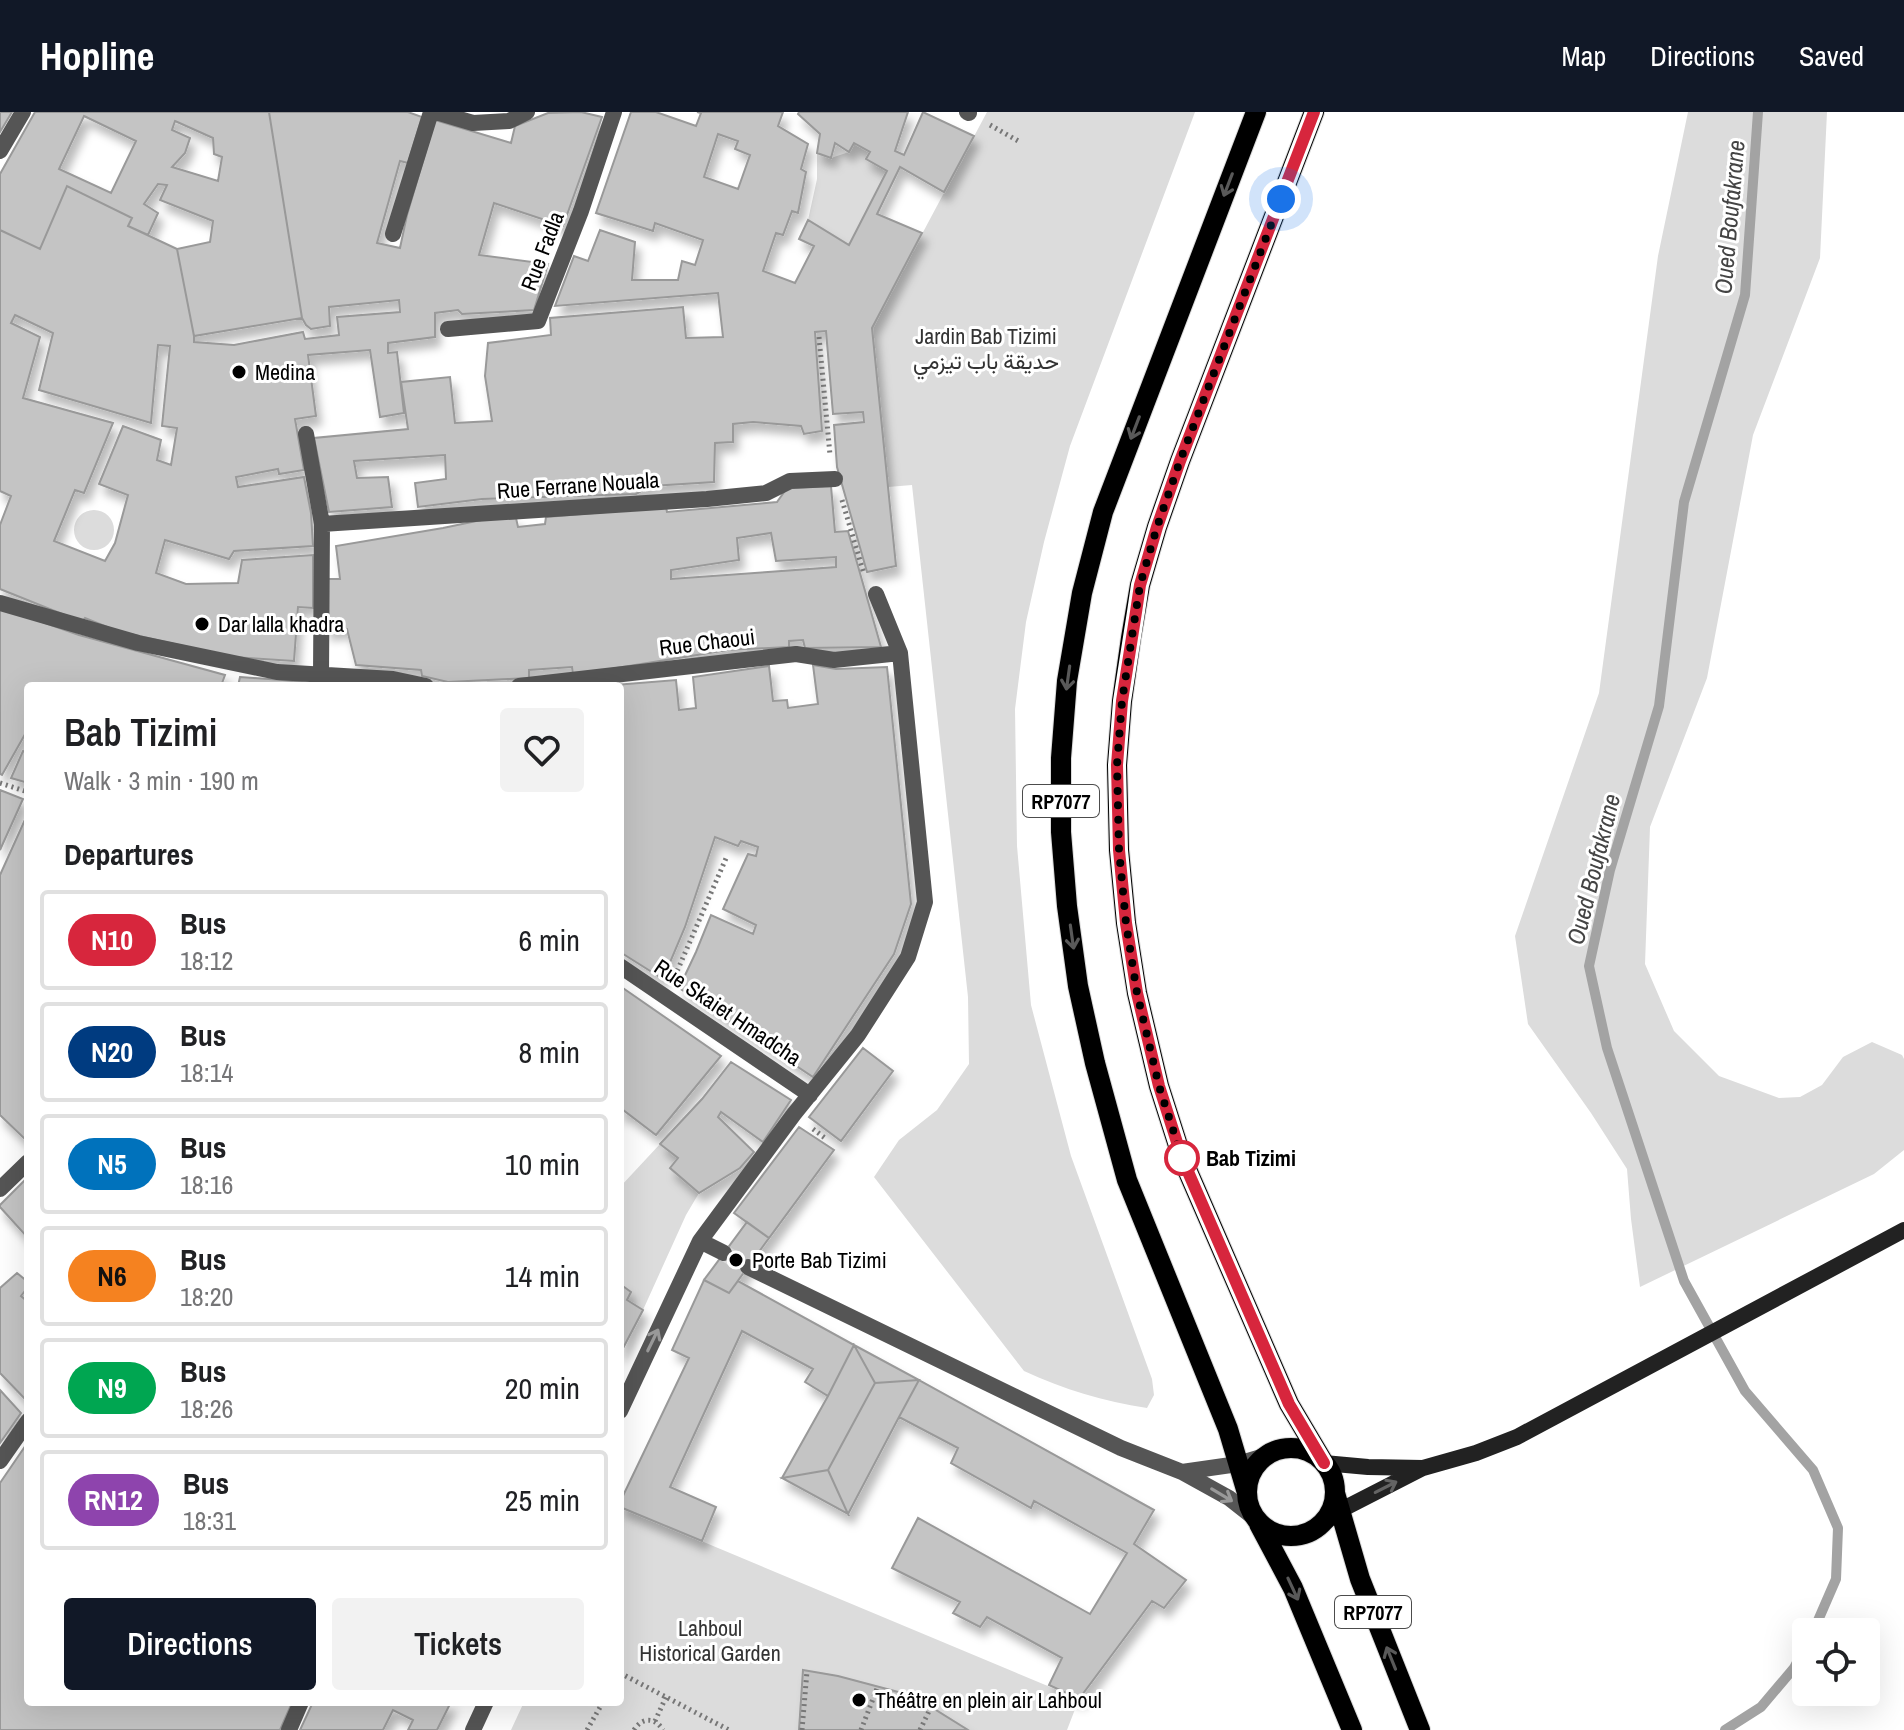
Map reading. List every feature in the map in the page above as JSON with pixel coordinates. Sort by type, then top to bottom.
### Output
[{"type":"main road","name":"RP7077","points":[[1247,1493],[1228,1429],[1127,1180],[1095,1063],[1078,986],[1067,906],[1061,832],[1061,758],[1067,681],[1082,593],[1103,512],[1256,112]]},
{"type":"main road","name":"RP7077","points":[[1314,112],[1157,527],[1140,585],[1122,701],[1117,765],[1119,850],[1126,923],[1137,993],[1159,1086],[1182,1158],[1282,1390],[1324,1463]]},
{"type":"main road","points":[[1282,1449],[1298,1449],[1324,1463],[1332,1477],[1333,1504],[1319,1527],[1307,1534],[1280,1535],[1257,1520],[1247,1493],[1257,1465],[1268,1455],[1282,1449]]},
{"type":"main road","name":"RP7077","points":[[1334,1490],[1360,1579],[1420,1730]]},
{"type":"main road","name":"RP7077","points":[[1257,1520],[1293,1588],[1352,1730]]},
{"type":"street","points":[[0,151],[23,112]]},
{"type":"street","points":[[393,234],[434,112],[473,123],[509,121],[527,112]]},
{"type":"street","name":"Rue Fadla","points":[[448,329],[538,321],[581,211],[613,112]]},
{"type":"street","points":[[306,434],[322,524],[321,674]]},
{"type":"street","name":"Rue Ferrane Nouala","points":[[322,524],[707,499],[766,493],[790,481],[835,479]]},
{"type":"street","points":[[624,1402],[700,1241],[794,1114],[858,1035],[908,957],[925,902],[900,653],[876,594]]},
{"type":"street","points":[[0,603],[138,643],[277,672],[392,682]]},
{"type":"street","name":"Rue Chaoui","points":[[554,682],[796,654],[834,660],[900,653]]},
{"type":"street","name":"Rue Skaiet Hmadcha","points":[[624,969],[810,1095]]},
{"type":"street","points":[[0,1189],[24,1166]]},
{"type":"street","points":[[1319,1527],[1341,1510],[1423,1468],[1517,1437],[1904,1230]]},
{"type":"street","points":[[700,1241],[724,1253]]},
{"type":"street","points":[[748,1267],[1107,1441],[1182,1472],[1229,1498],[1257,1520]]},
{"type":"street","points":[[0,1461],[24,1427]]},
{"type":"street","points":[[1182,1472],[1238,1464],[1268,1455]]},
{"type":"street","points":[[1324,1463],[1423,1468]]},
{"type":"street","points":[[289,1730],[299,1706]]},
{"type":"street","points":[[473,1730],[484,1706]]},
{"type":"path","points":[[1001,131],[1020,142]]},
{"type":"path","points":[[0,783],[24,791]]},
{"type":"path","points":[[666,997],[727,856]]},
{"type":"path","points":[[802,1730],[807,1671]]},
{"type":"path","points":[[624,1675],[729,1730]]},
{"type":"path","points":[[861,1730],[878,1686]]},
{"type":"path","points":[[655,1721],[666,1697]]},
{"type":"path","points":[[587,1730],[601,1706]]},
{"type":"path","points":[[920,1730],[931,1707]]},
{"type":"path","points":[[634,1730],[640,1722],[650,1720],[663,1730]]},
{"type":"green space","name":"Jardin Bab Tizimi حديقة باب تيزمي","points":[[987,112],[1195,112],[1070,446],[1026,622],[1015,709],[1017,846],[1031,1005],[1071,1156],[1152,1379],[1154,1395],[1147,1408],[1084,1394],[1024,1371],[874,1177],[899,1140],[937,1110],[969,1064],[968,997],[912,485],[888,487],[872,328]]},
{"type":"green space","points":[[1688,112],[1827,112],[1820,258],[1753,435],[1707,678],[1650,827],[1645,964],[1674,1031],[1719,1076],[1779,1098],[1800,1097],[1822,1085],[1843,1057],[1872,1042],[1902,1055],[1904,1150],[1874,1174],[1640,1287],[1627,1169],[1528,1024],[1515,936],[1599,693],[1658,256]]},
{"type":"green space","points":[[854,143],[870,152],[867,159],[887,171],[849,245],[808,220],[817,179],[817,153],[831,158],[849,152]]},
{"type":"green space","points":[[94,510],[108,516],[114,530],[108,544],[94,550],[80,544],[74,530],[80,516]]},
{"type":"green space","points":[[660,1144],[678,1158],[670,1168],[699,1193],[643,1310],[627,1300],[630,1292],[624,1287],[624,1183]]},
{"type":"green space","name":"Lahboul Historical Garden","points":[[624,1509],[1079,1699],[1067,1730],[511,1730],[522,1706],[624,1706]]},
{"type":"building","points":[[0,112],[12,112],[0,132]]},
{"type":"building","points":[[35,112],[269,112],[302,318],[194,336],[177,249],[210,242],[213,221],[160,200],[167,185],[158,184],[144,204],[158,213],[148,235],[128,226],[132,218],[67,186],[40,249],[0,230],[0,174]],"holes":[[[84,116],[136,141],[111,193],[59,169]],[[175,121],[213,138],[214,154],[222,157],[218,181],[172,167],[185,153],[190,138],[172,130]]]},
{"type":"building","name":"Medina","points":[[269,112],[408,112],[422,117],[408,163],[400,161],[377,243],[400,248],[435,120],[511,143],[515,126],[548,113],[581,112],[602,117],[563,226],[494,203],[479,255],[548,264],[534,310],[435,313],[435,337],[388,343],[388,353],[397,352],[404,413],[380,417],[370,350],[308,355],[316,416],[295,419],[304,470],[279,474],[278,469],[236,477],[238,487],[304,477],[313,546],[234,551],[229,559],[165,540],[156,573],[186,584],[238,583],[242,560],[313,555],[313,608],[298,607],[294,661],[232,657],[117,631],[85,618],[82,622],[0,589],[0,525],[11,496],[0,491],[0,230],[40,249],[67,186],[132,218],[128,226],[177,249],[194,342],[234,345],[303,332],[305,339],[339,335],[337,317],[400,312],[399,300],[329,307],[330,326],[311,329],[302,318]],"holes":[[[15,315],[53,333],[39,390],[151,423],[158,345],[170,346],[162,426],[177,428],[171,465],[157,460],[161,440],[123,426],[99,484],[128,495],[115,543],[105,561],[54,541],[75,490],[84,493],[113,423],[23,398],[40,337],[11,323]]]},
{"type":"building","name":"Medina","points":[[631,112],[656,112],[696,126],[701,113],[697,112],[783,112],[778,126],[808,144],[801,169],[806,172],[798,213],[792,211],[783,235],[776,233],[763,271],[795,283],[814,246],[799,239],[808,220],[849,245],[887,171],[866,159],[870,152],[854,143],[849,152],[835,143],[831,158],[817,153],[820,134],[799,112],[908,112],[895,151],[904,155],[923,112],[974,136],[944,192],[900,167],[877,214],[922,233],[872,328],[896,566],[867,572],[837,467],[834,425],[864,422],[863,412],[833,414],[826,331],[815,332],[822,431],[804,434],[801,426],[753,422],[733,424],[733,442],[715,443],[714,482],[651,486],[636,494],[482,499],[418,507],[415,483],[446,479],[445,455],[354,461],[357,478],[388,477],[392,507],[329,512],[314,438],[408,429],[401,382],[450,377],[455,423],[492,421],[485,376],[488,343],[551,335],[550,318],[683,307],[686,338],[723,337],[718,293],[555,306],[574,256],[588,261],[600,230],[635,242],[632,280],[678,280],[682,261],[695,265],[703,240],[655,223],[653,231],[596,213]],"holes":[[[718,134],[738,141],[735,149],[750,155],[738,189],[704,177]]]},
{"type":"building","points":[[831,486],[835,532],[848,531],[881,647],[805,648],[803,640],[789,641],[789,647],[728,650],[573,675],[572,667],[529,670],[529,678],[448,682],[422,676],[421,670],[356,665],[347,629],[326,631],[328,579],[340,579],[336,546],[486,519],[516,518],[518,527],[545,524],[546,517],[666,507],[667,512],[777,502],[787,488]],"holes":[[[771,533],[776,561],[836,557],[836,567],[671,579],[671,570],[739,560],[737,538]]]},
{"type":"building","points":[[0,607],[79,635],[225,675],[222,682],[24,682],[24,736],[0,774]]},
{"type":"building","points":[[813,665],[836,669],[887,667],[911,904],[894,954],[813,1077],[679,988],[711,915],[753,934],[756,925],[723,909],[748,854],[756,856],[758,847],[741,841],[738,846],[715,837],[685,927],[663,979],[624,955],[624,684],[676,680],[679,710],[696,708],[693,677],[769,666],[773,701],[787,700],[788,708],[818,704]]},
{"type":"building","points":[[240,677],[302,682],[239,682]]},
{"type":"building","points":[[23,751],[24,751],[24,782],[11,778]]},
{"type":"building","points":[[0,790],[23,799],[0,850]]},
{"type":"building","points":[[24,822],[24,1138],[0,1115],[0,875]]},
{"type":"building","points":[[624,989],[721,1056],[656,1135],[624,1111]]},
{"type":"building","points":[[863,1048],[893,1071],[841,1141],[809,1117]]},
{"type":"building","points":[[731,1062],[791,1100],[763,1142],[721,1112],[718,1117],[754,1152],[740,1168],[699,1193],[670,1168],[678,1158],[660,1144]]},
{"type":"building","points":[[799,1127],[834,1150],[769,1238],[734,1213]]},
{"type":"building","points":[[24,1181],[24,1234],[0,1207]]},
{"type":"building","name":"Porte Bab Tizimi","points":[[747,1222],[769,1238],[729,1293],[704,1280]]},
{"type":"building","points":[[17,1273],[24,1279],[21,1296],[24,1299],[24,1398],[0,1373],[0,1288]]},
{"type":"building","points":[[704,1280],[729,1293],[738,1281],[854,1345],[828,1396],[805,1382],[813,1369],[742,1331],[670,1487],[716,1507],[702,1541],[624,1509],[624,1494],[689,1358],[672,1350]]},
{"type":"building","points":[[624,1287],[631,1292],[627,1300],[643,1310],[624,1346]]},
{"type":"building","points":[[854,1345],[919,1380],[875,1383]]},
{"type":"building","points":[[854,1345],[875,1383],[828,1470],[782,1478],[828,1396]]},
{"type":"building","points":[[919,1380],[848,1514],[828,1470],[875,1383]]},
{"type":"building","points":[[919,1380],[1154,1510],[1134,1544],[1186,1580],[1164,1608],[1152,1601],[1079,1699],[1049,1685],[1062,1658],[987,1617],[980,1627],[953,1613],[960,1602],[892,1568],[918,1518],[1090,1614],[1127,1553],[1034,1501],[1031,1508],[951,1463],[958,1448],[899,1417]]},
{"type":"building","points":[[0,1390],[21,1413],[0,1443]]},
{"type":"building","points":[[24,1448],[24,1706],[291,1706],[280,1730],[0,1730],[0,1483]]},
{"type":"building","points":[[828,1470],[848,1514],[782,1478]]},
{"type":"building","name":"Théâtre en plein air Lahboul","points":[[803,1670],[902,1693],[968,1730],[799,1730]]},
{"type":"building","points":[[311,1706],[449,1706],[437,1730],[408,1730],[413,1720],[393,1710],[383,1730],[300,1730]]},
{"type":"waterway","name":"Oued Boufakrane","points":[[1758,112],[1745,295],[1684,502],[1659,706],[1610,870],[1589,966],[1607,1048],[1684,1281],[1745,1391],[1813,1470],[1838,1528],[1836,1579],[1819,1618]]},
{"type":"waterway","name":"Oued Boufakrane","points":[[1725,1730],[1761,1707],[1792,1670]]},
{"type":"tunnel","points":[[724,1253],[748,1267]]},
{"type":"bus line","name":"N10","points":[[1314,112],[1157,527],[1140,585],[1122,701],[1117,765],[1119,850],[1126,923],[1137,993],[1159,1086],[1182,1158],[1289,1404],[1324,1463]]},
{"type":"place","name":"Medina","points":[[239,372]]},
{"type":"place","name":"Dar lalla khadra","points":[[202,624]]},
{"type":"place","name":"Bab Tizimi","points":[[1182,1158]]},
{"type":"place","name":"Porte Bab Tizimi","points":[[736,1260]]},
{"type":"place","name":"Théâtre en plein air Lahboul","points":[[859,1700]]},
{"type":"route","points":[[1182,1158],[1159,1086],[1137,993],[1126,923],[1119,850],[1117,765],[1122,701],[1140,585],[1157,527],[1281,199]]}]
